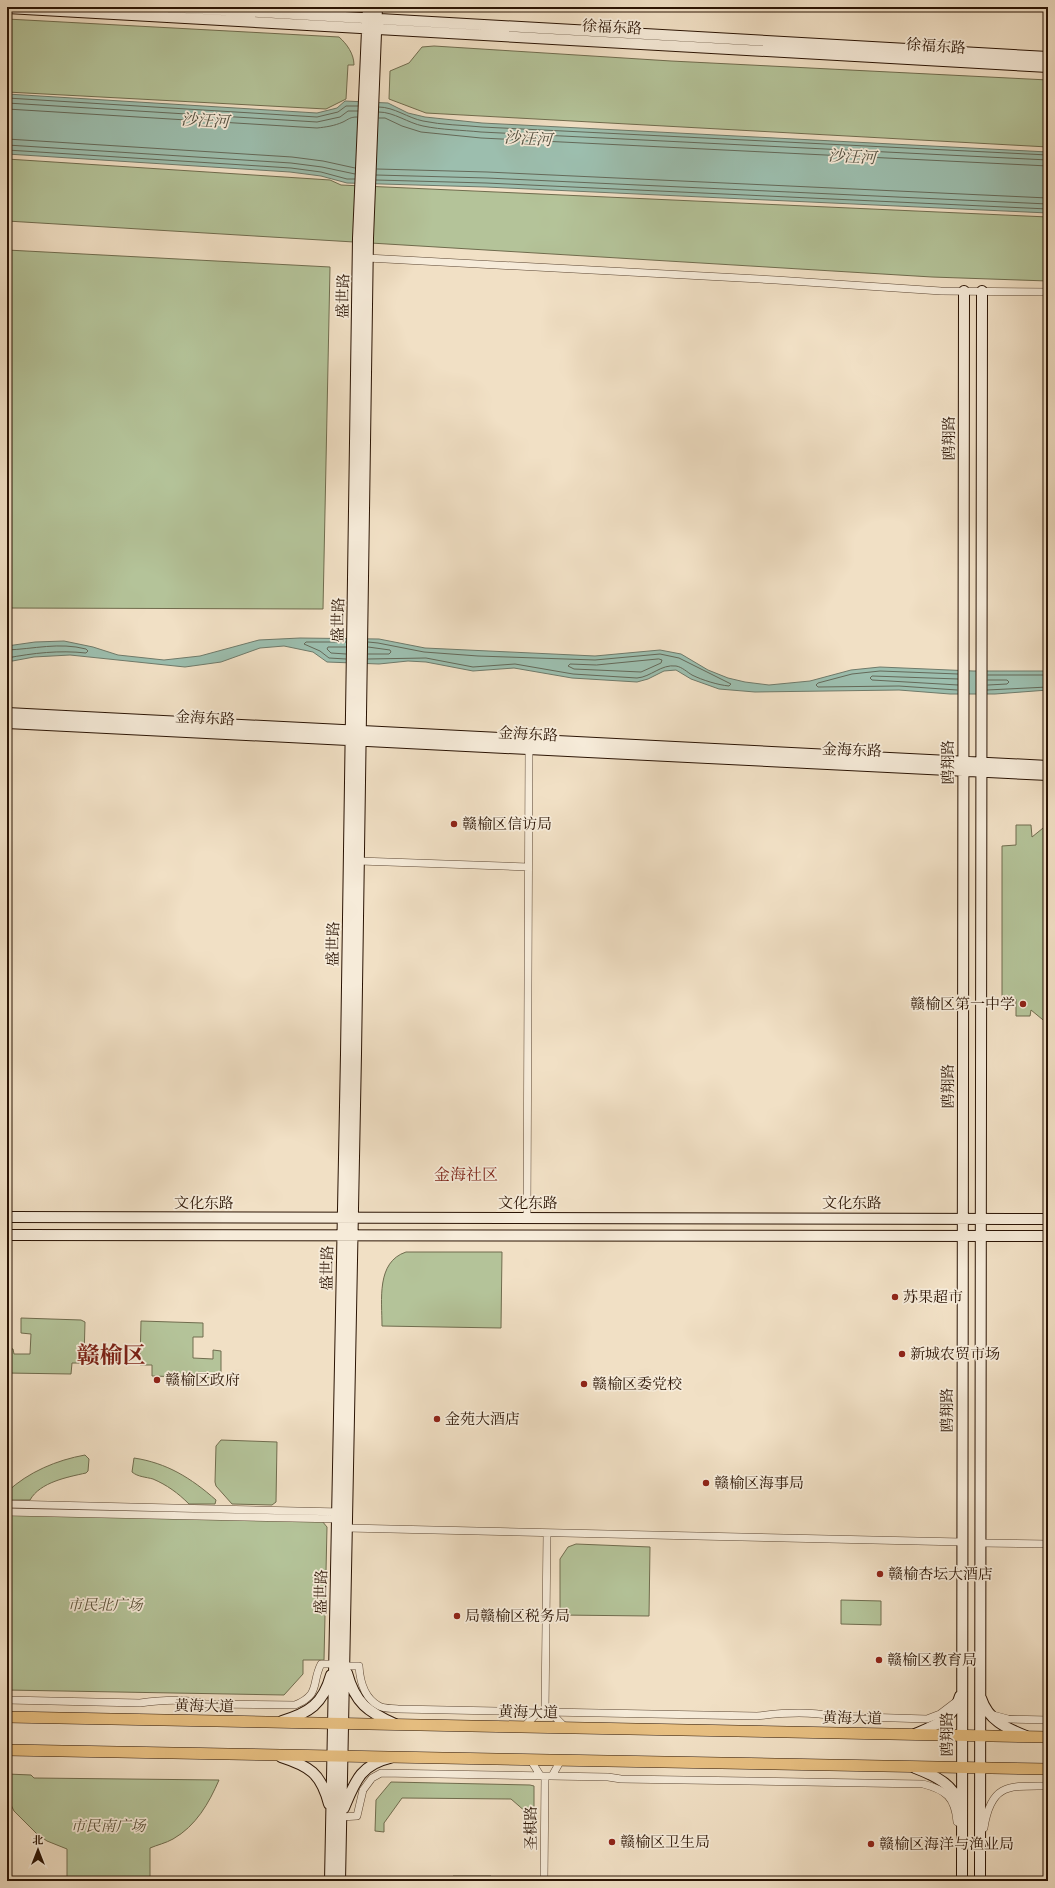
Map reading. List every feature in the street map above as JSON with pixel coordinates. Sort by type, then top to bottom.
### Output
[{"type":"main road","name":"徐福东路","points":[[169,7],[371,23],[1048,67]]},
{"type":"main road","name":"盛世路","points":[[348,1218],[356,735],[371,23],[368,7]]},
{"type":"main road","name":"盛世路","points":[[340,1881],[338,1724],[341,1664],[347,1235],[359,861],[356,735],[358,238],[371,23],[377,7]]},
{"type":"main road","name":"徐福东路","points":[[7,8],[371,23],[1048,57]]},
{"type":"main road","name":"鸥翔路","points":[[962,1881],[964,291]]},
{"type":"main road","points":[[980,1881],[982,291]]},
{"type":"main road","name":"金海东路","points":[[7,713],[356,735],[981,767],[1048,766]]},
{"type":"main road","name":"金海东路","points":[[7,723],[356,735],[529,749],[963,766]]},
{"type":"main road","name":"金海东路","points":[[981,767],[1048,776]]},
{"type":"main road","name":"文化东路","points":[[7,1217],[1048,1219]]},
{"type":"main road","points":[[7,1235],[1048,1236]]},
{"type":"main road","points":[[278,1722],[292,1718],[314,1707],[341,1664]]},
{"type":"main road","points":[[341,1664],[356,1698],[364,1707],[375,1715],[397,1725]]},
{"type":"main road","points":[[912,1735],[932,1727],[947,1718],[959,1699],[962,1686]]},
{"type":"main road","points":[[980,1692],[984,1705],[990,1715],[1001,1725],[1028,1737]]},
{"type":"main road","name":"黄海大道","points":[[7,1717],[1048,1737]]},
{"type":"main road","points":[[7,1750],[1048,1770]]},
{"type":"main road","points":[[275,1755],[300,1763],[314,1773],[324,1788],[338,1816]]},
{"type":"main road","points":[[338,1816],[352,1787],[362,1773],[376,1763],[394,1757]]},
{"type":"main road","points":[[912,1767],[935,1775],[946,1784],[954,1793],[962,1808]]},
{"type":"main road","name":"盛世路","points":[[330,1881],[338,1816]]},
{"type":"street","points":[[367,258],[964,291],[1048,292]]},
{"type":"street","points":[[528,1218],[529,749]]},
{"type":"street","points":[[359,861],[528,867]]},
{"type":"street","points":[[7,1504],[343,1518],[547,1533],[962,1542]]},
{"type":"street","points":[[7,1512],[343,1518]]},
{"type":"street","points":[[544,1712],[547,1533]]},
{"type":"street","points":[[980,1543],[1048,1544]]},
{"type":"street","points":[[7,1700],[140,1703],[159,1700],[196,1701],[206,1704],[295,1705],[306,1700],[312,1693],[321,1664],[359,1666],[364,1689],[369,1698],[380,1707],[398,1709],[757,1716],[779,1713],[927,1719],[940,1714],[959,1699]]},
{"type":"street","points":[[524,1727],[544,1712]]},
{"type":"street","points":[[544,1712],[566,1728]]},
{"type":"street","points":[[990,1715],[1008,1719],[1048,1720]]},
{"type":"street","points":[[530,1760],[546,1776]]},
{"type":"street","points":[[546,1776],[560,1760]]},
{"type":"street","points":[[338,1816],[358,1816],[363,1790],[372,1778],[381,1773],[923,1784],[938,1788],[949,1795],[956,1809],[957,1822],[962,1824]]},
{"type":"street","name":"圣棋路","points":[[544,1881],[546,1776]]},
{"type":"street","points":[[980,1849],[989,1804],[996,1796],[1007,1788],[1017,1786],[1048,1786]]},
{"type":"green space","points":[[7,19],[339,37],[350,50],[354,65],[348,65],[346,99],[326,109],[7,92]]},
{"type":"green space","points":[[434,46],[671,61],[1048,80],[1048,147],[426,113],[389,99],[390,71],[409,63],[422,47]]},
{"type":"green space","points":[[7,159],[330,180],[341,185],[1048,217],[1048,281],[932,277],[7,221]]},
{"type":"green space","points":[[7,250],[330,267],[323,609],[7,608]]},
{"type":"green space","points":[[1048,824],[1048,1024],[1031,1010],[1030,1016],[1016,1016],[1016,999],[1002,999],[1002,846],[1016,845],[1016,825],[1031,825],[1032,837]]},
{"type":"green space","points":[[406,1252],[502,1252],[501,1328],[382,1326],[382,1294],[385,1273],[396,1257]]},
{"type":"green space","points":[[21,1318],[81,1320],[85,1322],[84,1360],[81,1363],[72,1363],[71,1374],[7,1373],[7,1348],[13,1349],[14,1354],[30,1354],[31,1334],[21,1333]]},
{"type":"green space","points":[[141,1321],[203,1323],[203,1337],[193,1337],[193,1358],[213,1359],[213,1350],[221,1351],[221,1378],[152,1376],[152,1365],[140,1365]]},
{"type":"green space","points":[[221,1440],[277,1442],[276,1502],[272,1505],[232,1504],[216,1486],[216,1446]]},
{"type":"green space","points":[[85,1455],[89,1459],[88,1471],[86,1473],[55,1481],[40,1489],[30,1500],[7,1500],[7,1492],[24,1478],[43,1468],[64,1460]]},
{"type":"green space","points":[[134,1458],[146,1460],[168,1468],[188,1478],[216,1500],[215,1504],[189,1504],[163,1484],[153,1479],[134,1474],[132,1472]]},
{"type":"green space","name":"市民北广场","points":[[7,1515],[322,1521],[327,1527],[324,1660],[303,1660],[303,1674],[284,1695],[7,1690]]},
{"type":"green space","points":[[576,1544],[650,1547],[649,1616],[560,1615],[560,1559],[568,1547]]},
{"type":"green space","points":[[841,1600],[881,1601],[881,1625],[841,1624]]},
{"type":"green space","name":"市民南广场","points":[[7,1774],[31,1775],[34,1778],[219,1780],[201,1813],[188,1828],[173,1839],[150,1848],[150,1881],[67,1881],[67,1849],[47,1841],[37,1834],[14,1811],[7,1797]]},
{"type":"green space","points":[[391,1782],[534,1786],[534,1819],[511,1799],[402,1798],[384,1823],[384,1832],[375,1831],[376,1800]]},
{"type":"green space","points":[[453,1876],[491,1876],[491,1881],[453,1881]]},
{"type":"water","name":"沙汪河","points":[[7,94],[317,113],[337,108],[345,101],[388,103],[408,113],[425,117],[482,123],[1048,152],[1048,213],[486,187],[347,183],[321,176],[290,172],[7,154]]},
{"type":"water","points":[[300,638],[379,639],[425,648],[595,656],[660,650],[681,654],[708,670],[728,678],[769,685],[810,681],[851,670],[880,667],[973,671],[1048,671],[1048,690],[995,694],[950,694],[899,690],[755,692],[719,689],[691,679],[676,670],[664,671],[648,679],[637,682],[572,678],[514,668],[473,671],[426,662],[408,661],[379,664],[327,662],[313,652],[284,646],[260,648],[221,662],[185,667],[70,655],[34,657],[7,662],[7,646],[35,642],[64,641],[93,647],[118,655],[164,660],[200,656],[259,640]]},
{"type":"place","name":"赣榆区信访局","points":[[454,824]]},
{"type":"place","name":"赣榆区第一中学","points":[[1023,1004]]},
{"type":"place","name":"苏果超市","points":[[895,1297]]},
{"type":"place","name":"新城农贸市场","points":[[902,1354]]},
{"type":"place","name":"赣榆区政府","points":[[157,1380]]},
{"type":"place","name":"赣榆区委党校","points":[[584,1384]]},
{"type":"place","name":"金苑大酒店","points":[[437,1419]]},
{"type":"place","name":"赣榆区海事局","points":[[706,1483]]},
{"type":"place","name":"赣榆杏坛大酒店","points":[[880,1574]]},
{"type":"place","name":"局赣榆区税务局","points":[[457,1616]]},
{"type":"place","name":"赣榆区教育局","points":[[879,1660]]},
{"type":"place","name":"赣榆区卫生局","points":[[612,1842]]},
{"type":"place","name":"赣榆区海洋与渔业局","points":[[871,1844]]},
{"type":"district","name":"金海社区","points":[[466,1174]]},
{"type":"district","name":"赣榆区","points":[[111,1355]]}]
